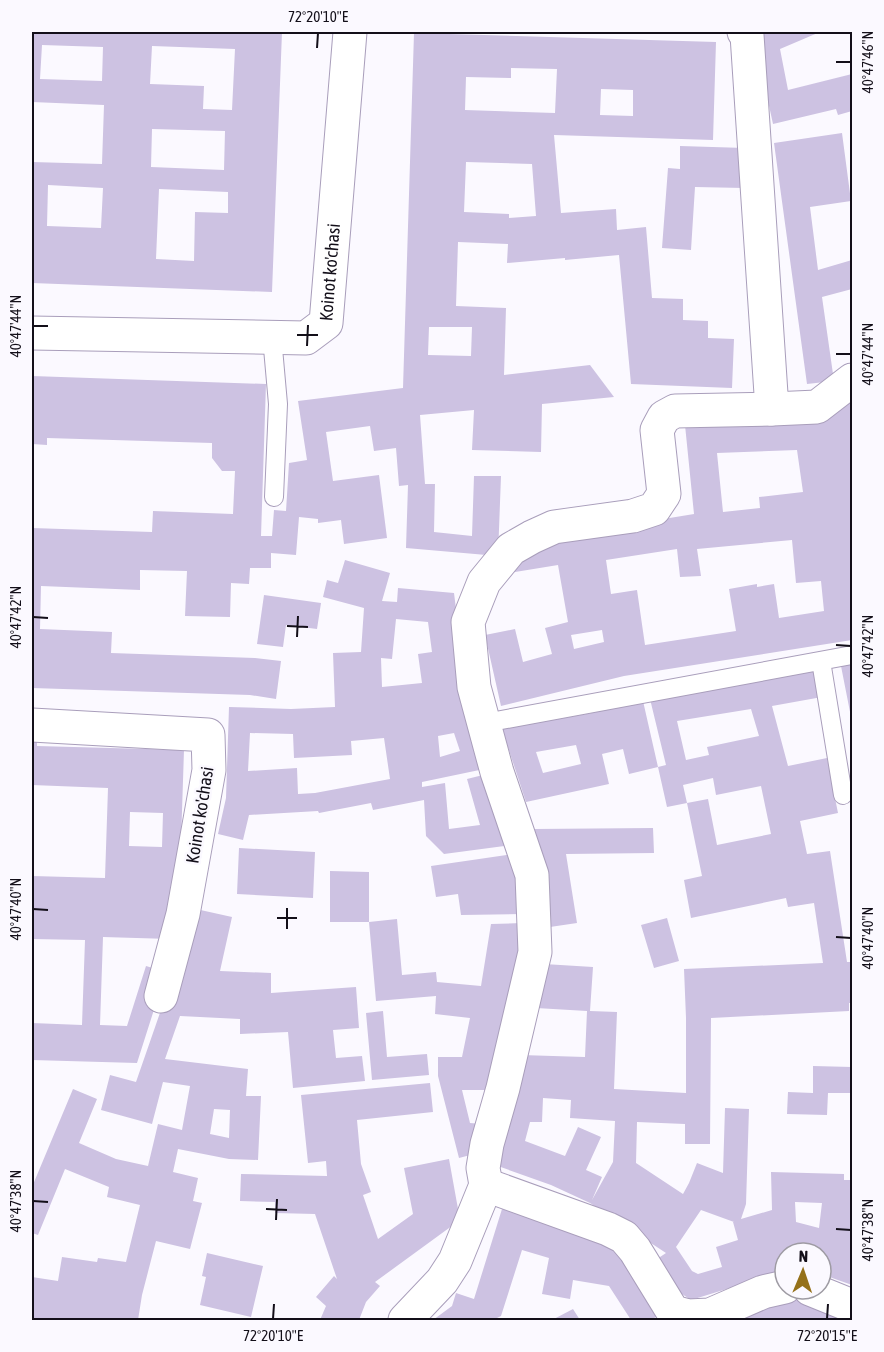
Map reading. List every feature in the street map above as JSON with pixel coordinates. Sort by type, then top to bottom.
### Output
[{"type":"street","name":"Koinot ko'chasi","points":[[32,333],[306,338],[326,323],[350,32]]},
{"type":"street","points":[[744,32],[747,34],[772,409]]},
{"type":"street","points":[[405,1320],[442,1281],[455,1261],[486,1185],[483,1168],[487,1144],[503,1088],[535,952],[532,875],[497,772],[474,687],[468,621],[484,582],[511,549],[554,527],[633,516],[654,509],[664,494],[657,430],[664,417],[675,411],[817,407],[852,380]]},
{"type":"street","name":"Koinot ko'chasi","points":[[32,725],[208,735],[209,770],[183,914],[161,996]]},
{"type":"street","points":[[486,1185],[608,1229],[624,1237],[635,1250],[673,1312],[688,1316],[710,1316],[762,1292],[773,1290]]},
{"type":"street","points":[[833,1298],[852,1306]]},
{"type":"lane","points":[[272,337],[278,404],[274,497]]},
{"type":"lane","points":[[484,723],[852,655]]},
{"type":"lane","points":[[821,661],[843,795]]},
{"type":"building","points":[[32,32],[282,32],[272,292],[32,283],[32,162],[102,164],[104,105],[32,102]],"holes":[[[42,45],[103,47],[102,81],[40,79]],[[152,46],[235,49],[232,110],[203,109],[204,86],[150,84]],[[152,129],[225,131],[224,170],[151,167]],[[48,185],[103,188],[101,228],[47,226]],[[159,189],[228,192],[228,213],[195,212],[194,261],[156,259]]]},
{"type":"building","points":[[753,32],[820,32],[780,49],[788,90],[852,74],[852,111],[838,115],[836,109],[773,124]]},
{"type":"building","points":[[414,33],[716,42],[713,140],[554,135],[561,213],[616,209],[617,230],[646,227],[652,298],[683,299],[683,320],[708,321],[708,338],[734,339],[732,388],[631,384],[619,255],[507,263],[508,244],[458,242],[456,306],[506,308],[504,375],[590,365],[614,397],[542,404],[541,452],[472,450],[474,410],[420,415],[425,484],[435,484],[434,532],[472,536],[474,476],[501,476],[498,556],[406,548],[408,485],[399,486],[396,448],[374,451],[370,426],[326,432],[333,481],[379,475],[387,538],[344,544],[341,520],[318,523],[318,519],[299,517],[296,555],[271,553],[271,568],[250,568],[249,584],[231,583],[230,617],[185,616],[187,571],[140,570],[140,590],[41,586],[40,629],[112,632],[111,653],[281,661],[276,699],[250,695],[32,688],[32,528],[152,532],[153,511],[233,514],[235,471],[222,471],[212,458],[212,443],[47,438],[47,445],[32,444],[32,376],[266,384],[261,536],[272,536],[274,510],[286,511],[289,463],[307,460],[298,401],[403,388]],"holes":[[[511,68],[557,69],[555,113],[465,110],[466,77],[511,78]],[[601,89],[633,90],[633,116],[600,115]],[[466,162],[532,164],[536,216],[509,218],[509,214],[464,212]],[[429,327],[472,327],[471,356],[428,355]]]},
{"type":"building","points":[[842,133],[851,201],[810,207],[818,270],[852,260],[852,289],[822,297],[834,381],[807,384],[774,143]]},
{"type":"building","points":[[680,146],[745,148],[744,188],[695,187],[691,250],[662,248],[668,168],[680,169]]},
{"type":"building","points":[[852,389],[852,640],[624,676],[501,706],[485,635],[515,629],[523,662],[552,654],[545,628],[568,622],[558,565],[509,573],[548,538],[694,514],[685,425]],"holes":[[[797,450],[803,492],[759,497],[760,508],[723,512],[717,453]],[[792,540],[796,583],[821,581],[824,611],[779,618],[774,584],[757,587],[757,584],[729,589],[736,631],[645,645],[637,590],[611,594],[606,560],[677,549],[680,577],[701,576],[697,549]],[[602,630],[604,642],[574,649],[571,635]]]},
{"type":"building","points":[[345,560],[390,573],[382,601],[397,602],[398,588],[454,593],[467,697],[489,768],[422,782],[422,787],[445,783],[449,829],[480,825],[467,779],[491,773],[511,845],[444,854],[426,836],[424,800],[373,810],[371,803],[319,813],[318,811],[249,815],[243,840],[218,834],[226,798],[229,707],[291,709],[335,707],[333,653],[361,652],[364,608],[323,597],[327,580],[338,583]],"holes":[[[396,619],[428,622],[432,652],[418,654],[422,683],[382,687],[381,658],[392,659]],[[250,733],[293,734],[294,758],[352,755],[351,741],[384,738],[390,779],[298,794],[297,768],[248,771]],[[454,733],[460,751],[440,757],[438,736]]]},
{"type":"building","points":[[264,595],[321,603],[317,629],[286,625],[283,647],[257,644]]},
{"type":"building","points":[[852,664],[852,717],[851,717],[841,666]]},
{"type":"building","points":[[817,671],[822,697],[772,706],[788,766],[827,758],[838,813],[800,821],[807,854],[830,851],[847,962],[852,962],[852,1003],[849,1003],[849,1011],[711,1018],[710,1144],[685,1144],[685,1124],[637,1122],[636,1163],[683,1194],[697,1163],[723,1173],[725,1108],[749,1109],[746,1204],[741,1219],[772,1210],[771,1172],[844,1174],[844,1180],[852,1180],[852,1285],[833,1278],[833,1241],[773,1241],[773,1275],[691,1300],[679,1292],[657,1259],[666,1253],[590,1203],[551,1185],[495,1165],[521,1055],[585,1057],[587,1011],[536,1008],[544,964],[593,967],[590,1011],[617,1012],[614,1089],[686,1093],[684,969],[823,963],[814,903],[788,907],[786,898],[691,918],[684,880],[702,876],[687,803],[667,807],[658,767],[666,765],[650,699]],"holes":[[[751,709],[759,736],[707,747],[709,755],[686,760],[677,721]],[[713,778],[716,795],[761,786],[771,834],[717,845],[708,799],[687,803],[683,785]],[[543,1098],[571,1100],[570,1118],[615,1121],[613,1162],[592,1200],[602,1177],[586,1170],[601,1137],[578,1127],[565,1156],[525,1141],[530,1122],[542,1122]],[[795,1202],[822,1203],[819,1228],[796,1222]],[[701,1210],[734,1222],[738,1240],[716,1247],[722,1267],[698,1274],[692,1271],[676,1247]]]},
{"type":"building","points":[[643,701],[658,767],[629,774],[623,749],[602,754],[609,784],[526,802],[502,729],[592,713]],"holes":[[[576,745],[581,764],[543,773],[536,752]]]},
{"type":"building","points":[[32,742],[37,742],[37,746],[184,750],[179,903],[170,939],[103,937],[100,1025],[127,1026],[146,966],[166,972],[137,1063],[32,1060],[32,1023],[82,1025],[85,940],[32,939],[32,876],[105,878],[108,788],[32,785]],"holes":[[[130,812],[163,813],[162,847],[129,846]]]},
{"type":"building","points":[[653,828],[654,853],[566,854],[577,923],[550,927],[534,829]]},
{"type":"building","points":[[239,848],[315,852],[313,898],[237,894]]},
{"type":"building","points":[[514,854],[522,914],[461,915],[458,894],[436,897],[431,866]]},
{"type":"building","points":[[330,871],[369,872],[369,922],[330,922]]},
{"type":"building","points":[[196,909],[232,917],[220,971],[271,973],[271,993],[356,987],[359,1028],[333,1030],[336,1058],[362,1056],[365,1081],[293,1088],[288,1032],[240,1034],[240,1019],[180,1016],[165,1059],[248,1069],[246,1096],[261,1096],[258,1160],[229,1159],[178,1149],[173,1172],[198,1178],[193,1201],[202,1203],[190,1249],[156,1241],[138,1320],[32,1320],[32,1277],[58,1281],[62,1257],[97,1262],[98,1258],[126,1262],[140,1205],[107,1197],[109,1187],[65,1169],[38,1235],[32,1233],[32,1187],[73,1089],[97,1099],[79,1143],[116,1159],[148,1166],[158,1124],[182,1130],[190,1086],[163,1082],[152,1124],[101,1110],[110,1075],[136,1082]],"holes":[[[214,1109],[230,1110],[229,1138],[210,1134]]]},
{"type":"building","points":[[667,918],[679,961],[654,968],[641,925]]},
{"type":"building","points":[[397,919],[402,975],[436,972],[437,982],[481,986],[491,924],[522,923],[508,1022],[493,1090],[462,1090],[470,1123],[482,1124],[478,1153],[459,1158],[438,1076],[438,1057],[462,1057],[470,1018],[435,1014],[436,996],[376,1001],[369,922]]},
{"type":"building","points":[[383,1011],[387,1057],[427,1054],[429,1075],[372,1080],[366,1013]]},
{"type":"building","points":[[813,1066],[852,1067],[852,1093],[828,1093],[827,1115],[787,1114],[788,1092],[813,1093]]},
{"type":"building","points":[[430,1083],[433,1112],[357,1120],[361,1164],[371,1192],[363,1195],[378,1239],[413,1214],[404,1168],[449,1159],[460,1220],[375,1282],[380,1286],[366,1302],[359,1320],[320,1320],[326,1306],[316,1297],[334,1276],[337,1279],[315,1214],[275,1213],[275,1202],[240,1201],[241,1174],[327,1176],[326,1161],[308,1163],[301,1095]]},
{"type":"building","points":[[502,1209],[581,1233],[611,1238],[661,1314],[651,1320],[631,1320],[609,1286],[573,1280],[570,1299],[542,1294],[549,1258],[522,1250],[501,1316],[497,1320],[433,1320],[452,1306],[456,1293],[474,1299]]},
{"type":"building","points":[[207,1253],[263,1266],[251,1317],[200,1305],[206,1277],[202,1276]]},
{"type":"building","points":[[806,1301],[852,1320],[743,1320],[770,1303]]},
{"type":"building","points":[[573,1309],[580,1320],[552,1320]]}]
